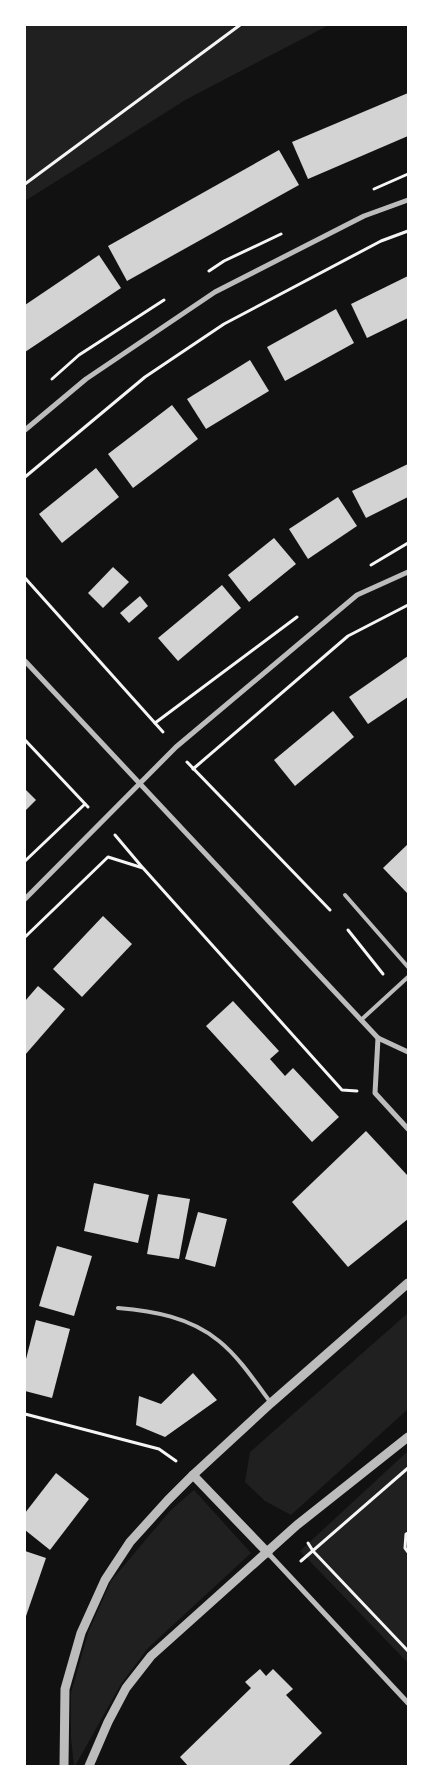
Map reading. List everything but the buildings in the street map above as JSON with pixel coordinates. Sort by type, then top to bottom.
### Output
[{"type":"street","points":[[25,430],[86,379],[215,292],[364,216],[408,200]]},
{"type":"street","points":[[25,899],[176,747],[357,594],[408,572]]},
{"type":"street","points":[[25,661],[378,1038],[408,1052]]},
{"type":"street","points":[[378,1038],[375,1093],[408,1129]]},
{"type":"street","points":[[64,1766],[65,1689],[84,1624],[104,1580],[130,1542],[194,1475],[271,1403],[408,1283]]},
{"type":"street","points":[[89,1766],[108,1722],[126,1688],[151,1656],[297,1525],[408,1437]]},
{"type":"street","points":[[194,1475],[408,1703]]},
{"type":"lane","points":[[345,895],[408,967]]},
{"type":"lane","points":[[361,1020],[408,977]]},
{"type":"lane","points":[[118,1308],[152,1311],[188,1322],[219,1341],[241,1364],[271,1403]]},
{"type":"path","points":[[25,184],[240,25]]},
{"type":"path","points":[[25,477],[145,377],[224,324],[381,241],[408,232]]},
{"type":"path","points":[[366,568],[408,543]]},
{"type":"path","points":[[25,578],[155,723],[193,769],[333,913]]},
{"type":"path","points":[[193,769],[348,636],[408,605]]},
{"type":"path","points":[[155,723],[302,613]]},
{"type":"path","points":[[25,740],[85,804],[25,861]]},
{"type":"path","points":[[25,937],[108,857],[143,868],[342,1090],[375,1093]]},
{"type":"path","points":[[345,927],[394,989]]},
{"type":"path","points":[[25,1414],[159,1449],[194,1475]]},
{"type":"path","points":[[286,1573],[408,1467]]},
{"type":"path","points":[[297,1525],[313,1551],[408,1651]]},
{"type":"path","points":[[408,1533],[406,1534],[405,1548],[408,1552]]},
{"type":"shaded area","points":[[25,25],[329,25],[187,99],[25,201]]},
{"type":"shaded area","points":[[408,1313],[408,1409],[291,1515],[265,1501],[245,1482],[250,1452]]},
{"type":"shaded area","points":[[408,1451],[408,1663],[300,1551]]},
{"type":"shaded area","points":[[194,1490],[251,1553],[148,1648],[121,1684],[74,1766],[71,1738],[71,1693],[88,1633],[111,1581],[170,1511]]}]
